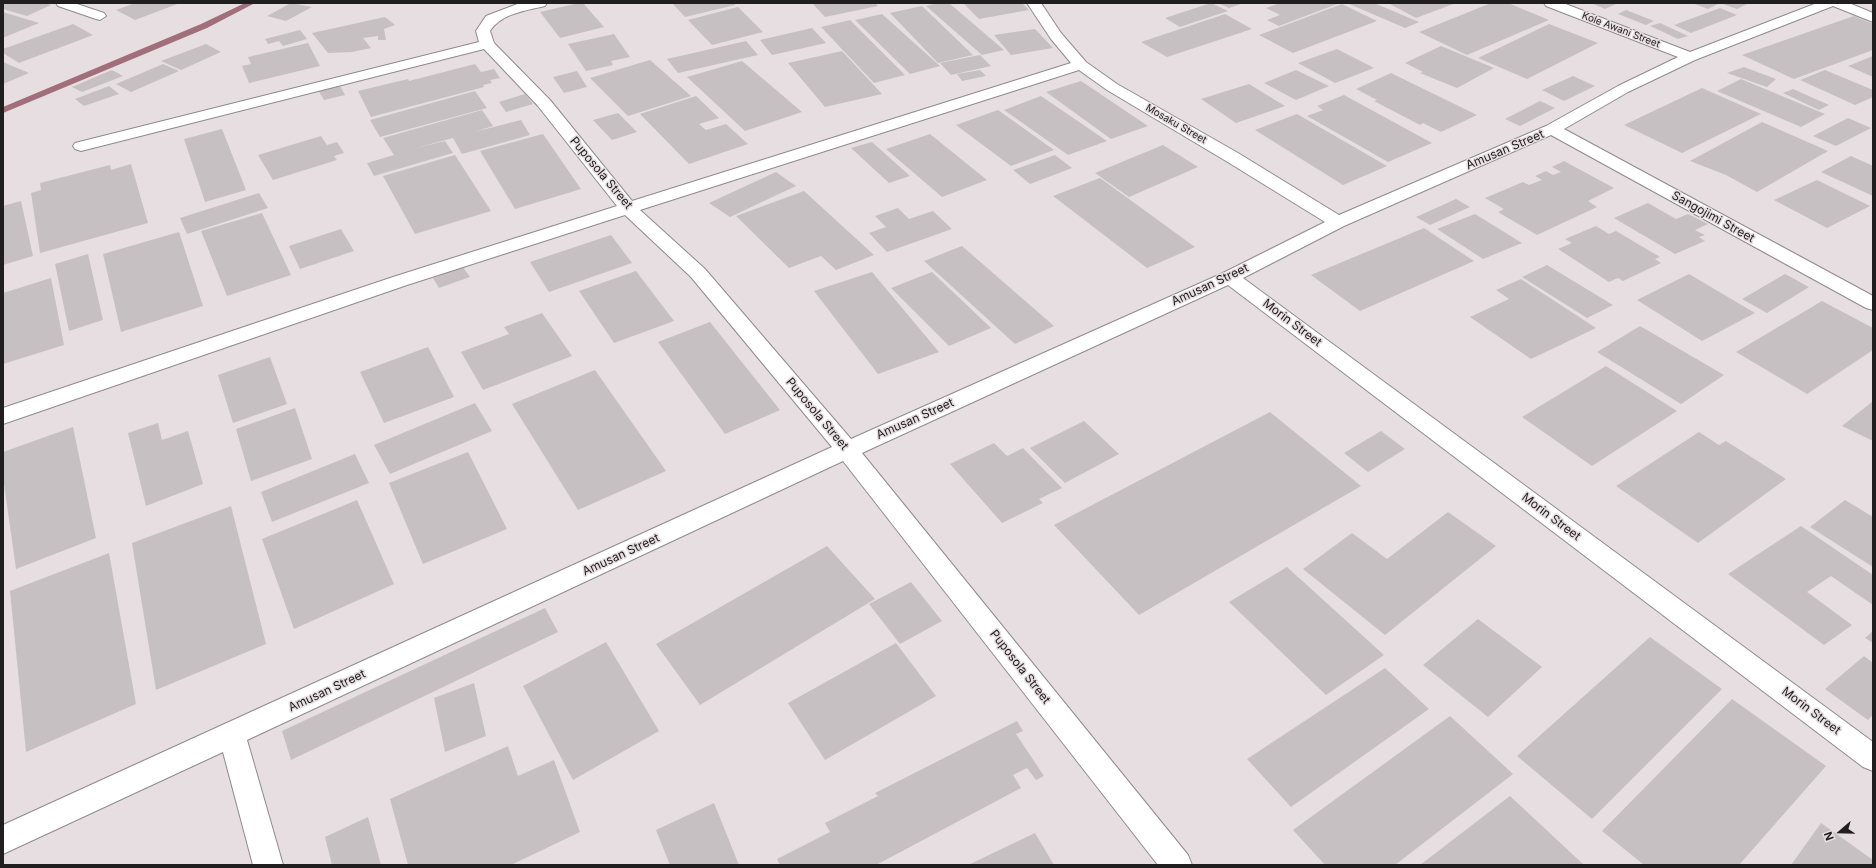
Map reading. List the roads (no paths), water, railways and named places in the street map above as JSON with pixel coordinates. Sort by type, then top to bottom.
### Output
[{"type":"street","points":[[81,146],[487,44],[483,31],[491,19],[516,8],[540,3]]},
{"type":"street","name":"Mosaku Street","points":[[1034,3],[1056,36],[1081,65],[1112,87],[1232,157],[1338,222]]},
{"type":"street","name":"Kole Awani Street","points":[[1551,3],[1690,57]]},
{"type":"street","name":"Amusan Street","points":[[3,840],[847,450],[1230,277],[1338,222],[1552,129],[1623,89],[1690,57],[1829,3]]},
{"type":"street","points":[[1837,3],[1873,18]]},
{"type":"street","name":"Puposola Street","points":[[487,44],[544,103],[628,208],[698,273],[847,450],[1176,865]]},
{"type":"street","points":[[3,416],[400,282],[948,106],[1081,65]]},
{"type":"street","name":"Sangojimi Street","points":[[1552,129],[1873,304]]},
{"type":"street","name":"Morin Street","points":[[1230,277],[1873,758]]},
{"type":"street","points":[[232,735],[268,865]]},
{"type":"lane","points":[[62,3],[100,16]]},
{"type":"waterway","points":[[3,110],[204,26],[251,3]]}]
